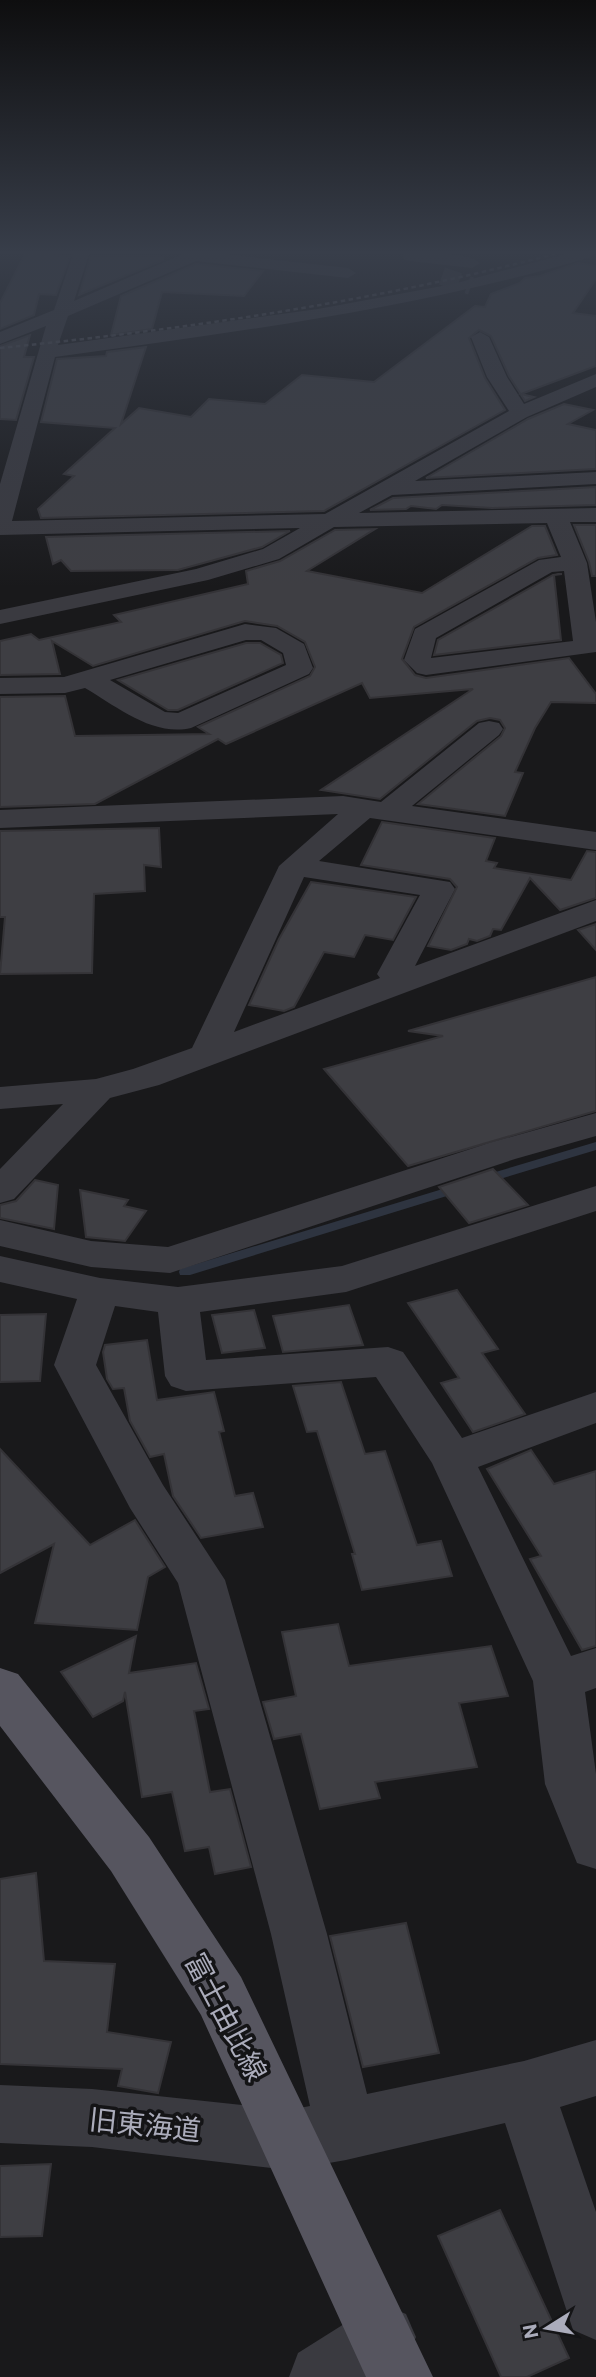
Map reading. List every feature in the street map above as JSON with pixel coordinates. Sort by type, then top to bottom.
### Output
[{"type":"main road","name":"富士由比線","points":[[0,1688],[130,1854],[214,1985],[318,2135],[392,2357]]},
{"type":"street","points":[[41,365],[10,452],[0,526],[596,515]]},
{"type":"street","points":[[492,365],[520,413]]},
{"type":"street","points":[[0,617],[200,575],[256,560],[333,520],[520,413],[596,380]]},
{"type":"street","points":[[387,489],[596,478]]},
{"type":"street","points":[[556,516],[575,563],[587,647],[426,667],[417,660],[424,634],[547,565],[575,563]]},
{"type":"street","points":[[0,686],[65,685],[246,632],[267,633],[295,649],[300,668],[181,722],[158,719],[89,679]]},
{"type":"street","points":[[207,1053],[294,866],[489,729]]},
{"type":"street","points":[[0,819],[343,805],[596,841]]},
{"type":"street","points":[[294,866],[439,889],[394,974],[402,981]]},
{"type":"street","points":[[0,1098],[97,1090],[146,1077],[596,910]]},
{"type":"street","points":[[0,1191],[97,1090]]},
{"type":"street","points":[[0,1233],[91,1254],[170,1260],[502,1151],[596,1124]]},
{"type":"street","points":[[0,1269],[100,1292],[178,1301],[346,1279],[596,1198]]},
{"type":"street","points":[[100,1292],[75,1365],[146,1496],[201,1580],[299,1934],[318,2135]]},
{"type":"street","points":[[178,1301],[186,1376],[388,1362],[452,1459],[577,1675],[571,1783],[596,1846]]},
{"type":"street","points":[[452,1459],[596,1407]]},
{"type":"street","name":"旧東海道","points":[[0,2114],[318,2135],[524,2090],[596,2068]]},
{"type":"street","points":[[524,2090],[596,2307]]},
{"type":"street","points":[[322,2377],[392,2357]]},
{"type":"building","points":[[0,365],[32,365],[16,420],[0,419]]},
{"type":"building","points":[[55,365],[140,365],[121,424],[139,408],[191,417],[209,399],[265,404],[302,375],[374,382],[397,365],[480,365],[505,410],[324,511],[41,518],[38,509],[74,476],[64,474],[115,428],[41,422]]},
{"type":"building","points":[[504,365],[596,365],[521,394],[534,397],[525,401]]},
{"type":"building","points":[[564,404],[593,410],[568,424],[596,430],[596,469],[426,478],[528,419]]},
{"type":"building","points":[[596,487],[596,505],[492,508],[442,505],[436,509],[411,506],[406,509],[370,510],[393,498]]},
{"type":"building","points":[[574,525],[596,525],[596,576],[592,576]]},
{"type":"building","points":[[532,526],[545,526],[557,555],[538,558],[414,627],[402,659],[415,675],[426,678],[569,658],[596,694],[596,703],[551,702],[535,728],[515,772],[523,773],[505,816],[418,804],[501,736],[505,728],[500,720],[490,718],[477,721],[380,799],[321,790],[473,689],[370,698],[362,683],[226,744],[218,739],[95,804],[0,807],[0,697],[65,696],[75,736],[209,734],[198,727],[310,676],[315,667],[305,642],[277,626],[245,621],[93,666],[52,641],[60,674],[0,675],[0,641],[31,634],[39,640],[121,622],[114,615],[248,584],[246,571],[280,561],[335,530],[375,529],[307,571],[422,593]]},
{"type":"building","points":[[290,531],[262,547],[178,570],[71,571],[61,560],[53,564],[46,537]]},
{"type":"building","points":[[562,574],[554,575],[561,640],[434,655],[438,640],[553,575]]},
{"type":"building","points":[[246,643],[260,643],[281,655],[283,663],[178,710],[168,710],[118,680]]},
{"type":"building","points":[[382,822],[495,838],[486,861],[497,863],[494,868],[571,880],[587,851],[596,852],[596,898],[560,910],[530,878],[501,930],[493,929],[490,936],[477,941],[469,939],[467,944],[451,950],[428,946],[457,887],[450,879],[361,865]]},
{"type":"building","points":[[159,828],[161,867],[144,865],[145,891],[94,894],[92,973],[0,974],[5,917],[0,917],[0,831]]},
{"type":"building","points":[[311,882],[416,897],[393,940],[365,935],[354,957],[324,952],[294,1007],[284,1011],[249,1005],[279,939]]},
{"type":"building","points":[[596,924],[596,950],[578,930]]},
{"type":"building","points":[[596,977],[596,1111],[408,1166],[324,1069],[443,1036],[408,1031]]},
{"type":"building","points":[[493,1169],[528,1205],[469,1223],[439,1187]]},
{"type":"building","points":[[35,1180],[58,1185],[54,1229],[0,1218],[0,1205],[16,1201]]},
{"type":"building","points":[[80,1190],[128,1200],[124,1206],[146,1211],[125,1241],[86,1237]]},
{"type":"building","points":[[457,1290],[498,1349],[482,1353],[525,1414],[473,1432],[441,1383],[459,1378],[408,1303]]},
{"type":"building","points":[[349,1305],[363,1345],[283,1352],[273,1316]]},
{"type":"building","points":[[254,1310],[265,1348],[222,1353],[212,1315]]},
{"type":"building","points":[[46,1314],[40,1381],[0,1382],[0,1315]]},
{"type":"building","points":[[147,1340],[157,1400],[214,1392],[224,1431],[219,1432],[235,1496],[253,1493],[263,1527],[201,1538],[173,1496],[164,1454],[150,1457],[130,1421],[124,1388],[113,1389],[107,1379],[103,1352],[105,1345]]},
{"type":"building","points":[[341,1382],[365,1454],[385,1451],[417,1545],[441,1541],[452,1576],[362,1590],[352,1554],[355,1554],[317,1431],[307,1432],[293,1386]]},
{"type":"building","points":[[0,1449],[90,1545],[135,1520],[165,1567],[148,1577],[137,1630],[35,1623],[54,1544],[0,1573]]},
{"type":"building","points":[[531,1450],[554,1484],[596,1471],[596,1646],[582,1650],[530,1559],[541,1556],[487,1469]]},
{"type":"building","points":[[338,1624],[349,1666],[491,1646],[508,1696],[459,1703],[477,1767],[375,1782],[380,1798],[320,1809],[301,1734],[274,1739],[263,1702],[296,1696],[282,1632]]},
{"type":"building","points":[[136,1636],[129,1673],[196,1663],[209,1709],[194,1711],[210,1792],[230,1789],[251,1867],[215,1874],[209,1847],[185,1851],[172,1792],[142,1797],[125,1692],[123,1701],[93,1717],[61,1672]]},
{"type":"building","points":[[36,1873],[44,1961],[115,1964],[107,2032],[171,2042],[158,2093],[118,2086],[122,2069],[0,2064],[0,1879]]},
{"type":"building","points":[[406,1923],[439,2053],[363,2067],[330,1936]]},
{"type":"building","points":[[51,2164],[42,2236],[0,2237],[0,2166]]},
{"type":"building","points":[[500,2210],[569,2358],[527,2377],[501,2377],[438,2236]]},
{"type":"waterway","points":[[483,1180],[596,1146]]},
{"type":"waterway","points":[[185,1272],[459,1188]]}]
